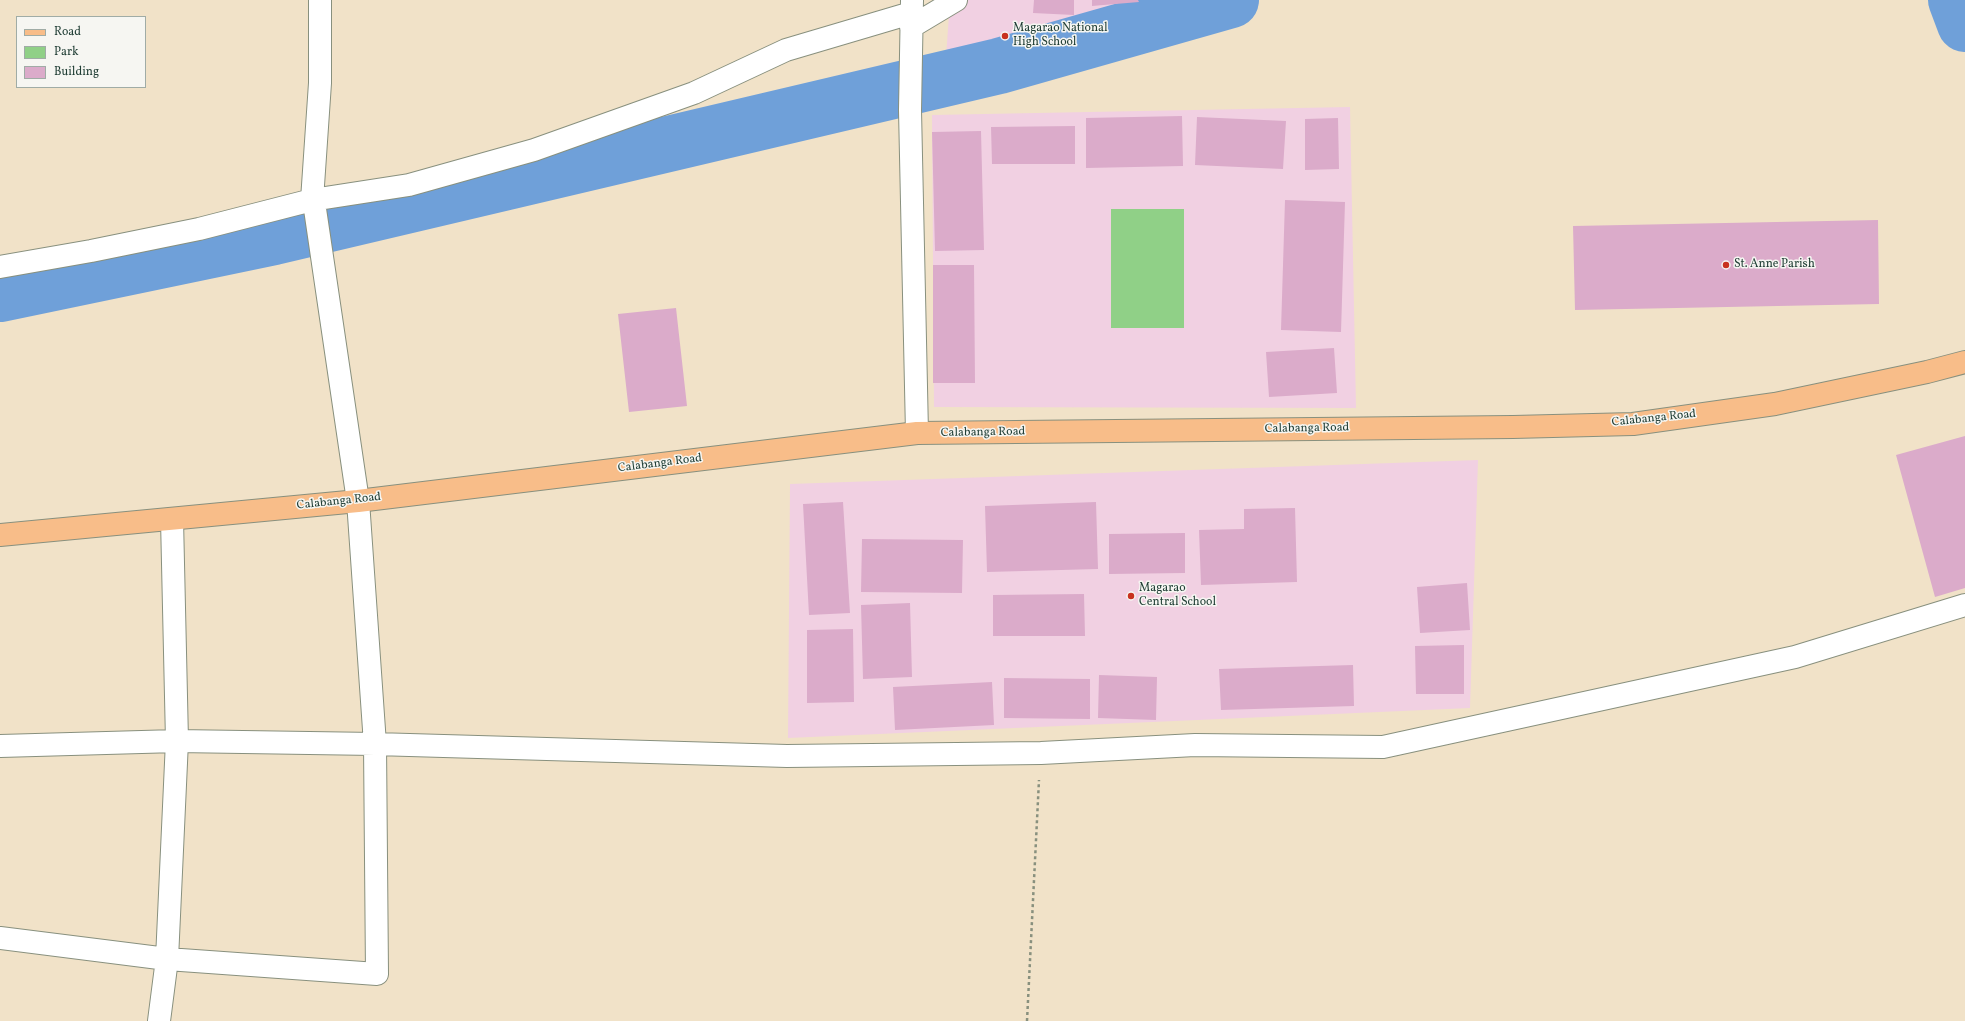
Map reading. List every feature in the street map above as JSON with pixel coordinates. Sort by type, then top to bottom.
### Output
[{"type":"main road","name":"Calabanga Road","points":[[0,535],[358,501],[917,434],[1513,427],[1633,424],[1775,404],[1927,372],[1965,362]]},
{"type":"street","points":[[0,938],[167,959],[377,974],[375,744],[358,501],[314,204],[320,83],[320,0]]},
{"type":"street","points":[[0,267],[91,251],[409,185],[534,150],[694,93],[786,50],[956,0]]},
{"type":"street","points":[[911,13],[912,63],[910,110],[917,434]]},
{"type":"street","points":[[159,1021],[167,959],[177,741],[172,519]]},
{"type":"street","points":[[0,746],[177,741],[375,744],[787,756],[1041,753],[1195,745],[1383,747],[1795,657],[1965,605]]},
{"type":"path","points":[[1027,1021],[1041,753]]},
{"type":"shaded area","name":"Magarao National High School","points":[[950,0],[1181,0],[945,72]]},
{"type":"shaded area","points":[[1350,107],[1356,408],[934,407],[932,115]]},
{"type":"shaded area","name":"Magarao Central School","points":[[1478,460],[1470,708],[788,738],[790,484]]},
{"type":"green space","points":[[1111,209],[1184,209],[1184,328],[1111,328]]},
{"type":"building","points":[[1034,0],[1074,0],[1074,15],[1033,13]]},
{"type":"building","points":[[1092,0],[1138,0],[1139,2],[1092,6]]},
{"type":"building","points":[[1182,116],[1183,166],[1086,168],[1086,118]]},
{"type":"building","points":[[1197,117],[1286,121],[1283,169],[1195,165]]},
{"type":"building","points":[[1338,118],[1339,169],[1305,170],[1305,119]]},
{"type":"building","points":[[1075,126],[1075,164],[992,164],[991,127]]},
{"type":"building","points":[[981,131],[984,250],[935,251],[932,132]]},
{"type":"building","points":[[1285,200],[1345,202],[1341,332],[1281,330]]},
{"type":"building","name":"St. Anne Parish","points":[[1878,220],[1879,304],[1575,310],[1573,226]]},
{"type":"building","points":[[933,265],[974,265],[975,383],[933,383]]},
{"type":"building","points":[[676,308],[687,406],[629,412],[618,314]]},
{"type":"building","points":[[1334,348],[1337,393],[1269,397],[1266,352]]},
{"type":"building","points":[[1965,436],[1965,588],[1935,597],[1896,455]]},
{"type":"building","points":[[843,502],[850,613],[809,615],[803,504]]},
{"type":"building","points":[[1096,502],[1098,569],[987,572],[985,506]]},
{"type":"building","points":[[1295,508],[1297,582],[1201,585],[1199,530],[1244,529],[1244,509]]},
{"type":"building","points":[[1185,533],[1185,573],[1109,574],[1109,534]]},
{"type":"building","points":[[862,539],[963,540],[962,593],[861,592]]},
{"type":"building","points":[[1467,583],[1470,630],[1420,633],[1417,587]]},
{"type":"building","points":[[1084,594],[1085,636],[993,636],[993,595]]},
{"type":"building","points":[[910,603],[912,677],[863,679],[861,605]]},
{"type":"building","points":[[853,629],[854,702],[807,703],[807,630]]},
{"type":"building","points":[[1464,645],[1464,694],[1416,694],[1415,646]]},
{"type":"building","points":[[1353,665],[1354,706],[1221,710],[1219,669]]},
{"type":"building","points":[[1099,675],[1157,677],[1156,720],[1098,718]]},
{"type":"building","points":[[1004,678],[1090,679],[1090,719],[1004,718]]},
{"type":"building","points":[[992,682],[994,725],[895,730],[893,687]]},
{"type":"waterway","points":[[0,294],[274,237],[999,66],[1231,0]]},
{"type":"waterway","points":[[1956,0],[1965,24]]},
{"type":"place","name":"Magarao National High School","points":[[1005,36]]},
{"type":"place","name":"St. Anne Parish","points":[[1726,265]]},
{"type":"place","name":"Magarao Central School","points":[[1131,596]]}]
